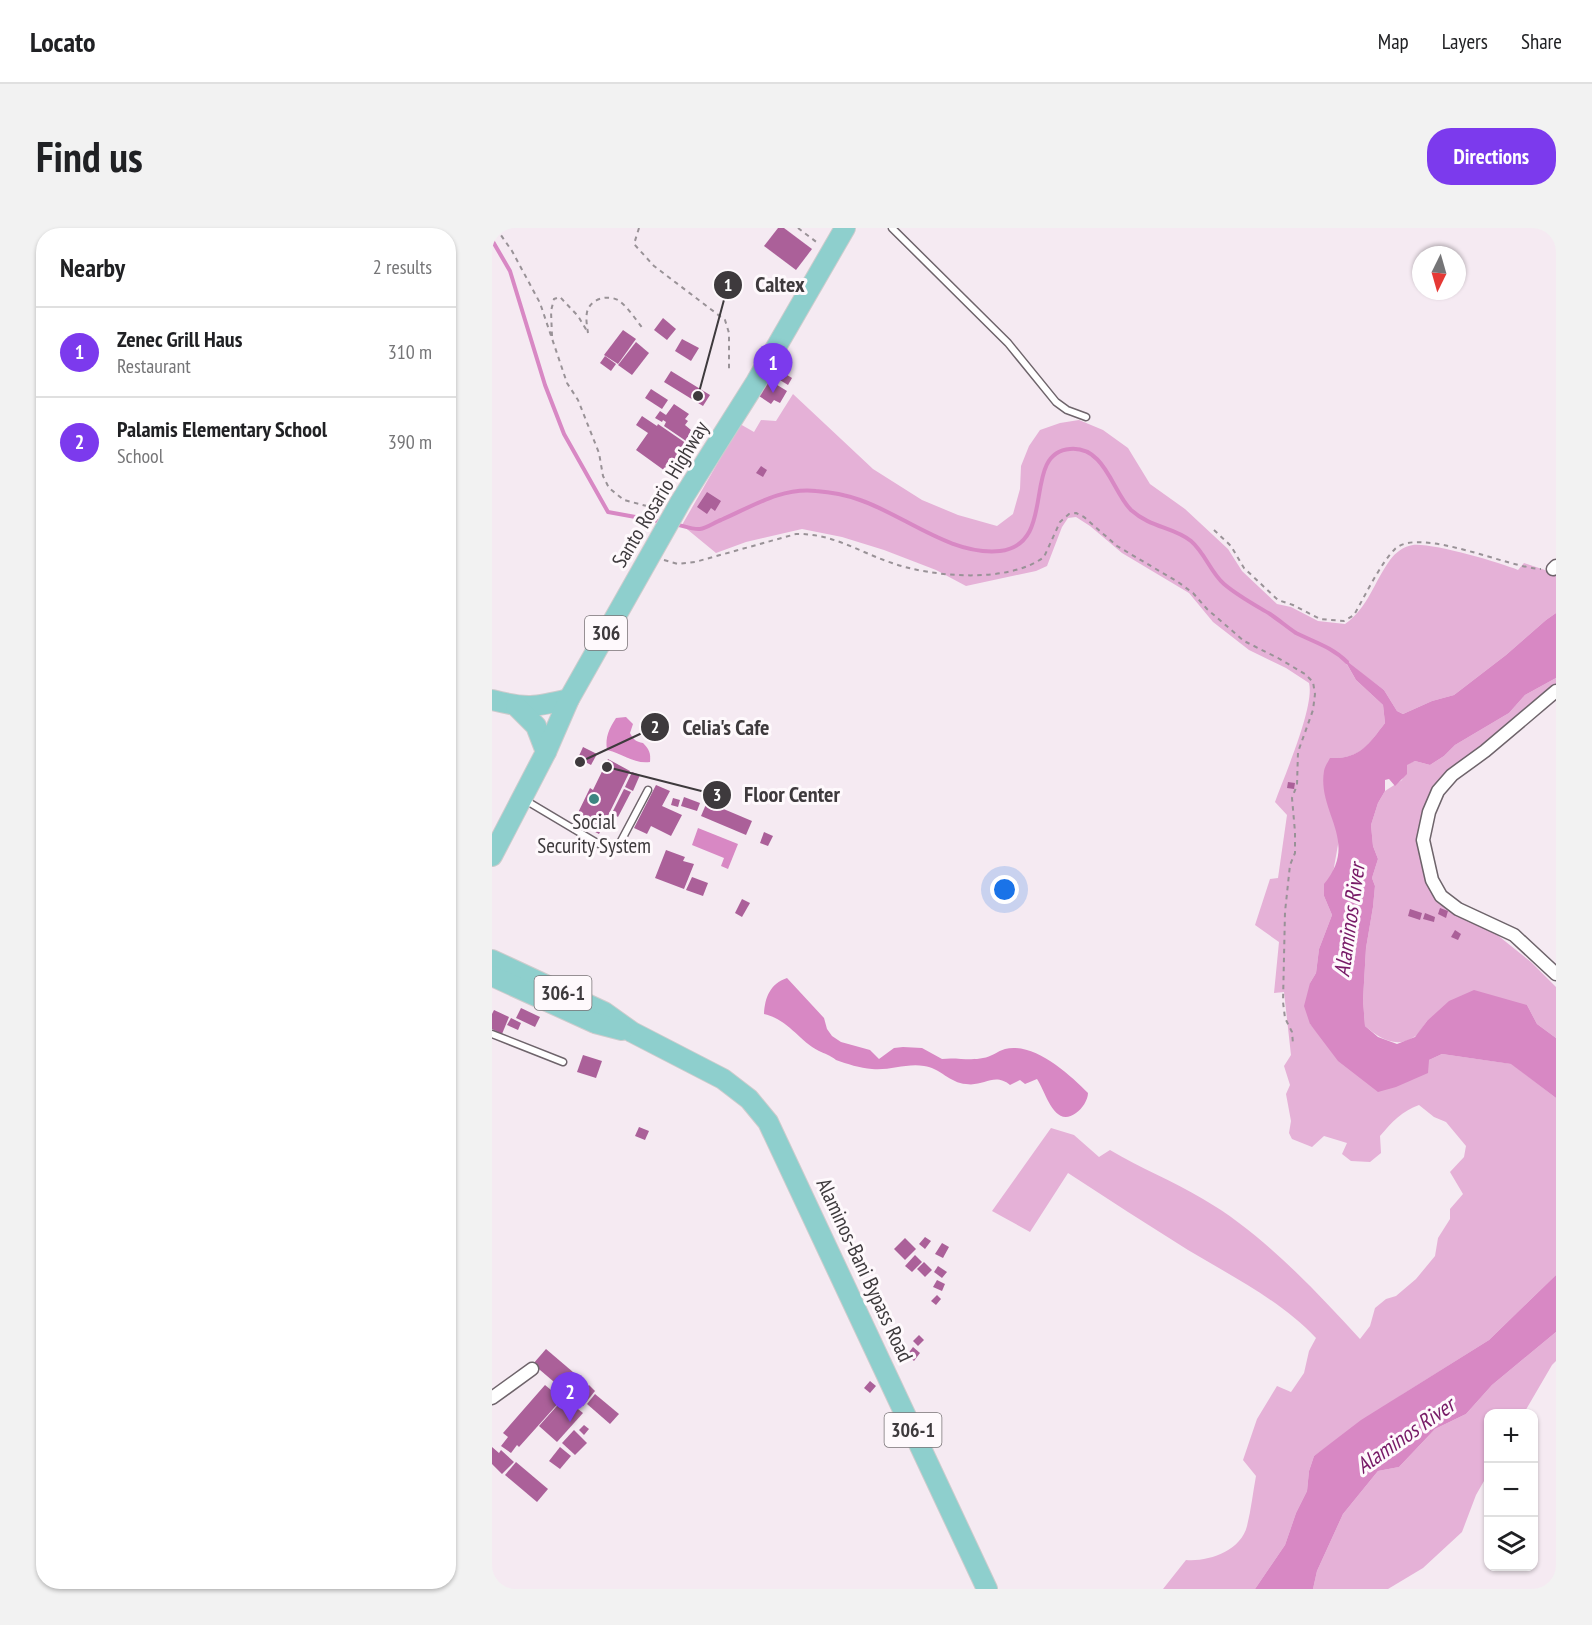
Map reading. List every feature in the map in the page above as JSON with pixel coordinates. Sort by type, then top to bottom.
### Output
[{"type":"main road","name":"Santo Rosario Highway","points":[[557,725],[569,699],[681,501],[756,382],[846,228]]},
{"type":"main road","points":[[526,707],[569,699]]},
{"type":"main road","points":[[492,700],[526,707],[557,725]]},
{"type":"main road","points":[[526,707],[546,752]]},
{"type":"main road","name":"306","points":[[492,856],[546,752],[557,725]]},
{"type":"main road","name":"Alaminos-Bani Bypass Road","points":[[492,960],[604,1012],[632,1032],[723,1079],[749,1099],[768,1122],[987,1589]]},
{"type":"main road","name":"Alaminos-Bani Bypass Road","points":[[492,976],[595,1023],[632,1032]]},
{"type":"street","points":[[1556,691],[1485,751],[1452,775],[1438,791],[1429,812],[1423,840],[1432,880],[1441,896],[1458,909],[1514,935],[1556,974]]},
{"type":"street","points":[[492,1398],[532,1369]]},
{"type":"lane","points":[[892,228],[1008,343],[1056,402],[1067,410],[1086,417]]},
{"type":"lane","points":[[522,798],[609,850],[616,848],[620,843],[648,790]]},
{"type":"lane","points":[[492,1034],[563,1062]]},
{"type":"path","points":[[496,228],[512,250],[540,303],[567,383],[578,400],[599,453],[603,476],[609,488],[624,500],[660,509]]},
{"type":"path","points":[[639,228],[634,244],[654,266],[725,320],[729,333],[729,369]]},
{"type":"path","points":[[798,228],[831,253]]},
{"type":"path","points":[[552,339],[551,310],[554,299],[560,297],[578,316],[588,333],[586,321],[588,308],[597,300],[606,297],[618,300],[644,330]]},
{"type":"path","points":[[654,549],[678,564],[695,562],[796,534],[808,534],[840,541],[892,563],[954,575],[984,574],[1017,569],[1039,560],[1044,556],[1060,522],[1069,514],[1076,513],[1084,517],[1117,546],[1193,593],[1207,609],[1244,641],[1305,674],[1313,682],[1315,694],[1313,710],[1298,752],[1297,785],[1292,798],[1295,853],[1290,865],[1285,912],[1283,1002],[1285,1018],[1292,1032],[1293,1044]]},
{"type":"path","points":[[1214,530],[1231,546],[1244,568],[1278,600],[1320,619],[1344,621],[1354,615],[1392,554],[1397,548],[1411,542],[1432,543],[1465,550],[1533,569],[1555,568]]},
{"type":"shaded area","points":[[793,394],[873,469],[922,500],[958,515],[997,526],[1013,514],[1020,489],[1021,466],[1029,446],[1040,430],[1060,423],[1079,420],[1103,430],[1128,448],[1150,484],[1185,509],[1228,549],[1242,571],[1277,604],[1291,607],[1318,621],[1345,624],[1353,618],[1365,603],[1392,557],[1400,550],[1413,545],[1450,550],[1518,570],[1524,563],[1554,573],[1556,570],[1556,613],[1454,695],[1432,701],[1403,714],[1397,711],[1384,690],[1345,661],[1356,680],[1383,705],[1385,723],[1368,744],[1357,753],[1341,758],[1330,758],[1333,817],[1339,839],[1333,873],[1324,896],[1332,915],[1319,949],[1316,973],[1310,983],[1310,1024],[1325,1041],[1429,1060],[1442,1054],[1512,1064],[1556,1098],[1556,1275],[1489,1340],[1403,1394],[1314,1456],[1309,1471],[1307,1491],[1296,1513],[1285,1545],[1255,1589],[1163,1589],[1186,1560],[1204,1559],[1223,1553],[1244,1535],[1256,1476],[1243,1460],[1257,1419],[1277,1386],[1291,1392],[1304,1373],[1309,1351],[1316,1338],[1272,1301],[1068,1173],[1030,1232],[992,1211],[1051,1128],[1074,1135],[1099,1157],[1110,1150],[1192,1192],[1225,1213],[1286,1263],[1360,1339],[1370,1326],[1375,1308],[1386,1299],[1396,1296],[1416,1279],[1435,1256],[1438,1238],[1450,1219],[1450,1209],[1463,1194],[1450,1172],[1464,1157],[1466,1146],[1446,1122],[1434,1117],[1419,1105],[1407,1110],[1380,1136],[1381,1153],[1370,1162],[1351,1161],[1342,1154],[1347,1143],[1324,1136],[1312,1147],[1292,1139],[1289,1133],[1291,1121],[1286,1094],[1290,1085],[1284,1066],[1291,1055],[1284,992],[1274,993],[1279,942],[1255,925],[1270,879],[1278,878],[1287,815],[1275,802],[1303,724],[1310,694],[1309,683],[1286,668],[1249,650],[1213,622],[1189,593],[1122,553],[1076,517],[1068,518],[1062,527],[1047,566],[1036,571],[966,586],[936,570],[884,550],[842,537],[802,529],[746,542],[716,553],[682,525],[740,424],[754,432],[761,420],[776,421]]},
{"type":"shaded area","points":[[1556,613],[1556,678],[1525,695],[1509,713],[1455,745],[1430,765],[1415,761],[1407,765],[1407,774],[1395,786],[1389,779],[1385,780],[1385,791],[1378,803],[1371,825],[1373,846],[1378,859],[1372,878],[1375,886],[1366,948],[1363,1000],[1365,1026],[1378,1037],[1397,1044],[1415,1037],[1427,1021],[1449,1001],[1474,990],[1527,1005],[1537,1024],[1556,1038],[1556,1098],[1511,1064],[1442,1054],[1429,1060],[1428,1073],[1378,1092],[1338,1061],[1310,1024],[1304,1006],[1310,983],[1316,973],[1319,949],[1332,915],[1324,896],[1324,884],[1334,869],[1338,854],[1338,840],[1323,786],[1324,769],[1330,758],[1349,756],[1362,749],[1385,723],[1383,705],[1356,680],[1344,659],[1384,690],[1397,711],[1403,714],[1432,701],[1454,695]]},
{"type":"shaded area","points":[[1556,678],[1556,686],[1470,757],[1425,817],[1430,881],[1531,962],[1556,987],[1556,1038],[1537,1024],[1527,1005],[1427,1021],[1416,1036],[1401,1042],[1388,1041],[1365,1026],[1363,1000],[1366,948],[1375,886],[1372,878],[1378,859],[1373,846],[1371,825],[1378,803],[1385,791],[1402,780],[1407,764],[1415,761],[1430,765],[1455,745],[1509,713],[1525,695]]},
{"type":"shaded area","points":[[626,717],[633,724],[630,733],[632,737],[648,749],[650,762],[633,760],[607,750],[607,737],[616,718]]},
{"type":"shaded area","points":[[698,828],[738,844],[728,869],[721,866],[724,858],[692,845]]},
{"type":"shaded area","points":[[787,978],[824,1018],[832,1036],[841,1042],[870,1050],[879,1059],[894,1048],[903,1047],[922,1048],[942,1059],[978,1059],[1005,1049],[1028,1050],[1050,1061],[1071,1077],[1088,1093],[1087,1099],[1076,1113],[1068,1117],[1056,1113],[1037,1079],[1025,1084],[1020,1080],[1010,1085],[1004,1081],[994,1080],[966,1084],[955,1081],[930,1067],[911,1065],[872,1069],[836,1060],[812,1046],[787,1025],[764,1014],[770,992],[776,984]]},
{"type":"shaded area","points":[[1556,1275],[1556,1332],[1492,1385],[1466,1414],[1435,1429],[1399,1467],[1378,1471],[1343,1514],[1317,1571],[1313,1589],[1255,1589],[1285,1545],[1296,1513],[1307,1491],[1309,1471],[1314,1456],[1361,1420],[1489,1340]]},
{"type":"shaded area","points":[[1556,1332],[1556,1361],[1526,1409],[1484,1409],[1484,1481],[1476,1495],[1462,1532],[1423,1568],[1388,1589],[1313,1589],[1317,1571],[1343,1514],[1378,1471],[1399,1467],[1435,1429],[1466,1414],[1492,1385]]},
{"type":"building","points":[[778,228],[784,228],[812,249],[796,270],[764,246]]},
{"type":"building","points":[[663,318],[676,329],[667,340],[654,330]]},
{"type":"building","points":[[623,330],[636,339],[618,364],[604,355]]},
{"type":"building","points":[[682,339],[699,348],[691,361],[675,351]]},
{"type":"building","points":[[636,342],[649,353],[632,375],[618,365]]},
{"type":"building","points":[[605,356],[616,364],[611,371],[600,363]]},
{"type":"building","points":[[774,367],[792,378],[788,385],[770,374]]},
{"type":"building","points":[[671,371],[710,395],[703,406],[664,382]]},
{"type":"building","points":[[769,380],[787,391],[780,403],[774,400],[771,404],[759,396]]},
{"type":"building","points":[[651,389],[668,400],[662,409],[645,398]]},
{"type":"building","points":[[674,404],[689,414],[685,419],[688,421],[685,425],[691,430],[686,441],[664,426],[666,422],[655,418],[660,411],[666,415]]},
{"type":"building","points":[[642,416],[690,446],[683,461],[679,459],[677,463],[670,458],[668,461],[678,468],[672,476],[636,450],[648,433],[636,425]]},
{"type":"building","points":[[761,466],[767,470],[763,477],[756,473]]},
{"type":"building","points":[[707,492],[721,501],[715,511],[711,508],[707,514],[697,507]]},
{"type":"building","points":[[583,747],[597,754],[591,765],[578,758]]},
{"type":"building","points":[[608,759],[630,771],[599,834],[574,821],[590,788],[593,790]]},
{"type":"building","points":[[632,772],[640,775],[633,791],[625,787]]},
{"type":"building","points":[[1288,782],[1295,783],[1294,789],[1287,788]]},
{"type":"building","points":[[656,785],[670,791],[662,806],[682,815],[671,836],[651,826],[647,834],[634,828]]},
{"type":"building","points":[[624,789],[631,792],[618,817],[612,813]]},
{"type":"building","points":[[684,797],[700,803],[697,811],[681,806]]},
{"type":"building","points":[[673,798],[680,800],[678,807],[671,805]]},
{"type":"building","points":[[707,802],[752,821],[746,835],[701,816]]},
{"type":"building","points":[[764,832],[773,836],[768,846],[760,843]]},
{"type":"building","points":[[666,850],[685,857],[683,861],[694,864],[684,889],[655,878]]},
{"type":"building","points":[[692,877],[708,883],[703,896],[686,890]]},
{"type":"building","points":[[742,899],[750,903],[742,917],[735,913]]},
{"type":"building","points":[[1440,908],[1448,911],[1446,918],[1438,914]]},
{"type":"building","points":[[1410,909],[1422,913],[1420,920],[1408,916]]},
{"type":"building","points":[[1425,913],[1435,917],[1434,922],[1423,919]]},
{"type":"building","points":[[1455,930],[1461,934],[1458,940],[1451,937]]},
{"type":"building","points":[[521,1008],[540,1017],[535,1027],[516,1018]]},
{"type":"building","points":[[494,1010],[509,1017],[502,1034],[492,1029]]},
{"type":"building","points":[[511,1018],[521,1023],[518,1030],[507,1025]]},
{"type":"building","points":[[583,1055],[602,1061],[596,1078],[577,1072]]},
{"type":"building","points":[[639,1127],[649,1131],[645,1140],[635,1136]]},
{"type":"building","points":[[925,1237],[931,1241],[925,1249],[919,1244]]},
{"type":"building","points":[[905,1238],[916,1249],[905,1260],[894,1249]]},
{"type":"building","points":[[942,1243],[949,1247],[943,1258],[935,1254]]},
{"type":"building","points":[[915,1255],[922,1262],[912,1272],[905,1266]]},
{"type":"building","points":[[924,1262],[932,1270],[925,1277],[917,1269]]},
{"type":"building","points":[[938,1266],[947,1272],[942,1278],[934,1272]]},
{"type":"building","points":[[937,1280],[945,1284],[942,1291],[933,1287]]},
{"type":"building","points":[[937,1295],[941,1299],[936,1305],[931,1301]]},
{"type":"building","points":[[919,1335],[924,1340],[918,1346],[913,1341]]},
{"type":"building","points":[[913,1347],[920,1353],[914,1361],[907,1355]]},
{"type":"building","points":[[546,1349],[587,1384],[574,1399],[533,1364]]},
{"type":"building","points":[[870,1381],[876,1386],[870,1393],[864,1388]]},
{"type":"building","points":[[545,1385],[562,1399],[511,1453],[501,1446],[508,1437],[503,1433]]},
{"type":"building","points":[[589,1385],[595,1391],[583,1406],[576,1399]]},
{"type":"building","points":[[595,1394],[619,1414],[610,1424],[587,1404]]},
{"type":"building","points":[[564,1398],[583,1413],[557,1442],[539,1426]]},
{"type":"building","points":[[584,1425],[589,1429],[584,1435],[579,1430]]},
{"type":"building","points":[[574,1430],[587,1443],[575,1455],[562,1443]]},
{"type":"building","points":[[492,1447],[499,1453],[501,1450],[514,1462],[502,1474],[492,1464]]},
{"type":"building","points":[[560,1447],[571,1456],[560,1469],[549,1461]]},
{"type":"building","points":[[516,1462],[548,1489],[537,1502],[505,1475]]},
{"type":"waterway","points":[[492,240],[510,271],[545,385],[564,434],[608,512],[663,522]]},
{"type":"waterway","points":[[674,524],[700,529],[779,495],[816,491],[860,500],[928,533],[964,547],[982,551],[1000,551],[1018,545],[1029,533],[1035,517],[1041,481],[1046,466],[1055,454],[1070,449],[1082,450],[1100,462],[1131,510],[1146,520],[1184,536],[1200,551],[1215,574],[1229,588],[1296,633],[1329,649],[1347,662]]},
{"type":"place","name":"Zenec Grill Haus","points":[[773,393]]},
{"type":"place","name":"Caltex","points":[[698,396]]},
{"type":"place","name":"Celia's Cafe","points":[[580,762]]},
{"type":"place","name":"Floor Center","points":[[607,767]]},
{"type":"place","name":"Social Security System","points":[[594,799]]},
{"type":"place","name":"Palamis Elementary School","points":[[570,1422]]},
{"type":"water label","name":"Alaminos River","points":[[1349,920]]},
{"type":"water label","name":"Alaminos River","points":[[1405,1435]]}]
